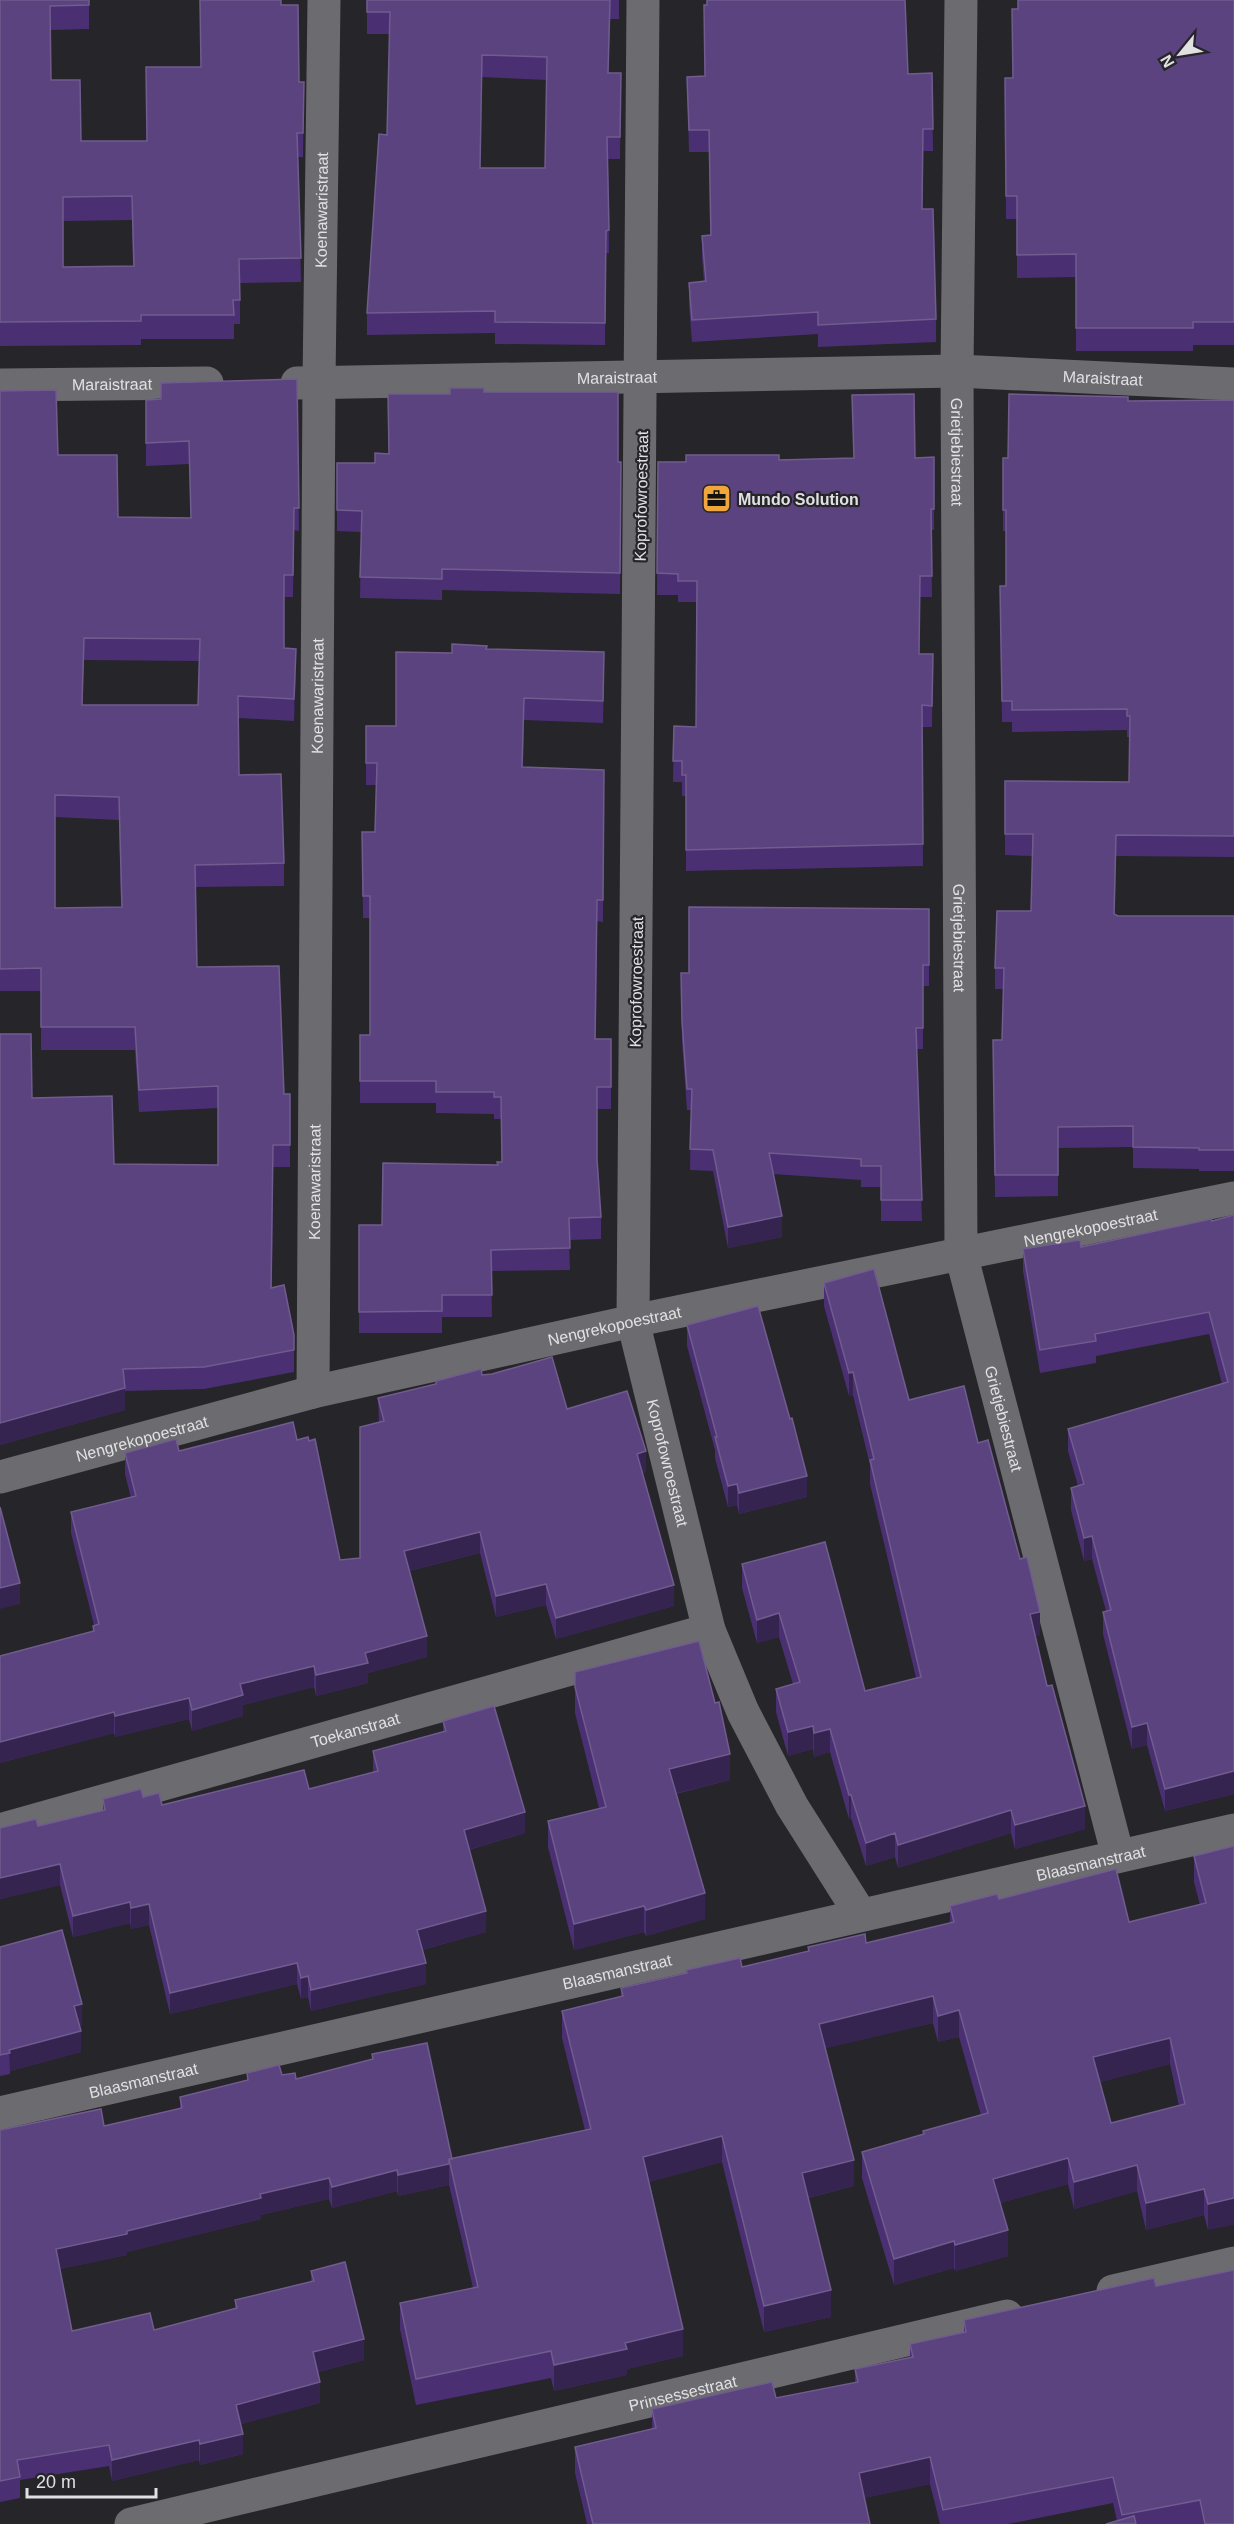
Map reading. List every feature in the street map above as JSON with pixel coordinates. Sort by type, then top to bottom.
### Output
[{"type":"street","name":"Koenawaristraat","points":[[313,1392],[319,382],[324,0]]},
{"type":"street","name":"Koprofowroestraat","points":[[643,0],[642,378],[633,1321],[709,1630],[743,1712],[792,1806],[861,1916]]},
{"type":"street","name":"Grietjebiestraat","points":[[961,0],[957,371],[961,1254],[1118,1856]]},
{"type":"street","name":"Maraistraat","points":[[272,383],[957,371],[1234,384]]},
{"type":"street","name":"Maraistraat","points":[[0,385],[236,383]]},
{"type":"street","name":"Nengrekopoestraat","points":[[0,1477],[313,1392],[633,1321],[1234,1198]]},
{"type":"street","name":"Toekanstraat","points":[[0,1830],[709,1630]]},
{"type":"street","name":"Blaasmanstraat","points":[[0,2113],[1234,1830]]},
{"type":"street","points":[[1086,2297],[1234,2263]]},
{"type":"street","name":"Prinsessestraat","points":[[131,2524],[1040,2308]]},
{"type":"building","points":[[0,0],[89,0],[89,5],[50,6],[51,80],[80,80],[81,141],[147,141],[146,67],[201,67],[200,0],[281,0],[281,5],[298,5],[299,82],[304,82],[303,133],[297,133],[301,258],[239,259],[240,300],[233,300],[234,315],[141,315],[141,321],[0,322]],"holes":[[[132,196],[134,266],[63,267],[63,197]]]},
{"type":"building","points":[[367,0],[610,0],[608,73],[621,73],[620,137],[607,137],[609,230],[606,231],[605,323],[495,322],[495,311],[367,313],[379,134],[387,135],[390,12],[367,12]],"holes":[[[482,55],[547,57],[545,168],[480,168]]]},
{"type":"building","points":[[707,0],[905,0],[908,74],[932,73],[933,129],[923,129],[922,209],[933,209],[936,319],[818,325],[818,312],[692,320],[689,283],[706,281],[702,236],[711,235],[709,130],[689,130],[687,77],[705,76],[704,5],[707,5]]},
{"type":"building","points":[[1018,0],[1234,0],[1234,322],[1193,322],[1193,328],[1076,328],[1076,254],[1017,255],[1017,196],[1006,196],[1005,78],[1013,78],[1012,9],[1018,9]]},
{"type":"building","points":[[297,379],[299,508],[294,508],[293,575],[284,575],[284,648],[296,649],[294,699],[238,696],[239,775],[281,774],[284,863],[195,865],[197,967],[279,966],[284,1094],[290,1094],[290,1145],[273,1145],[271,1288],[284,1285],[294,1335],[294,1350],[204,1367],[123,1369],[125,1388],[0,1423],[0,1034],[31,1034],[32,1098],[112,1096],[114,1164],[218,1165],[218,1086],[139,1090],[135,1027],[41,1027],[41,968],[0,969],[0,391],[56,390],[58,455],[117,455],[118,517],[191,518],[189,441],[146,443],[146,400],[161,399],[161,383]],"holes":[[[84,638],[200,639],[198,705],[82,705]],[[55,795],[119,797],[122,907],[55,908]]]},
{"type":"building","points":[[450,388],[484,388],[484,392],[618,392],[618,462],[621,462],[620,573],[442,569],[442,579],[360,577],[362,511],[337,510],[337,463],[375,463],[375,453],[389,454],[388,394],[450,394]]},
{"type":"building","points":[[914,394],[915,458],[934,457],[934,509],[931,509],[932,576],[920,576],[919,654],[933,654],[932,706],[922,705],[923,844],[686,850],[686,775],[682,775],[682,761],[673,761],[674,726],[696,727],[697,581],[678,581],[678,574],[657,573],[658,462],[686,462],[686,455],[779,455],[779,460],[854,458],[852,395]]},
{"type":"building","points":[[1009,394],[1128,397],[1128,401],[1234,400],[1234,836],[1116,835],[1114,914],[1118,916],[1234,916],[1234,1150],[1133,1147],[1133,1126],[1058,1127],[1058,1175],[995,1175],[993,1040],[1002,1040],[1004,968],[995,968],[997,911],[1031,911],[1033,834],[1005,834],[1005,781],[1129,782],[1130,716],[1127,716],[1127,709],[1012,710],[1012,701],[1002,701],[1000,586],[1006,586],[1003,458],[1008,458]]},
{"type":"building","points":[[452,644],[487,646],[486,649],[604,652],[603,701],[524,698],[522,767],[604,770],[603,900],[597,900],[595,1039],[611,1039],[611,1087],[597,1087],[597,1159],[601,1217],[569,1218],[570,1248],[491,1250],[492,1295],[442,1295],[442,1311],[359,1312],[359,1225],[382,1225],[383,1163],[498,1165],[497,1162],[502,1162],[501,1097],[494,1097],[494,1092],[436,1092],[436,1081],[360,1081],[360,1035],[370,1035],[370,896],[363,896],[362,832],[375,832],[377,763],[366,763],[366,726],[396,726],[396,652],[452,653]]},
{"type":"building","points":[[689,907],[929,909],[929,965],[923,965],[923,1028],[916,1028],[922,1200],[881,1200],[881,1166],[861,1166],[861,1159],[769,1153],[782,1216],[728,1227],[713,1150],[690,1149],[692,1089],[687,1089],[681,973],[689,973]]},
{"type":"building","points":[[1234,1215],[1234,1771],[1165,1789],[1147,1723],[1132,1727],[1103,1612],[1111,1610],[1092,1536],[1084,1538],[1071,1488],[1084,1484],[1068,1429],[1228,1382],[1209,1312],[1095,1334],[1096,1341],[1040,1350],[1023,1249],[1080,1240],[1081,1247]]},
{"type":"building","points":[[874,1269],[909,1400],[964,1386],[978,1443],[988,1440],[1020,1559],[1027,1557],[1040,1612],[1030,1614],[1047,1686],[1052,1685],[1085,1806],[1015,1825],[1011,1810],[898,1845],[895,1833],[866,1843],[830,1729],[814,1733],[813,1726],[788,1732],[776,1689],[800,1682],[779,1613],[757,1620],[742,1564],[825,1542],[865,1691],[921,1677],[870,1460],[874,1459],[853,1372],[849,1373],[824,1283]]},
{"type":"building","points":[[758,1306],[807,1476],[739,1493],[737,1484],[728,1486],[687,1325]]},
{"type":"building","points":[[552,1357],[567,1409],[627,1391],[646,1451],[637,1454],[674,1585],[556,1618],[546,1584],[496,1596],[480,1532],[404,1551],[427,1636],[365,1653],[368,1663],[316,1675],[314,1666],[240,1684],[243,1695],[192,1710],[189,1698],[115,1716],[114,1712],[0,1742],[0,1656],[94,1631],[93,1626],[99,1624],[71,1512],[136,1496],[125,1453],[176,1439],[179,1451],[293,1422],[297,1440],[308,1437],[309,1441],[315,1439],[340,1560],[360,1558],[360,1427],[384,1421],[378,1398],[436,1384],[436,1381],[481,1369],[482,1375],[492,1374]]},
{"type":"building","points":[[0,1507],[20,1583],[0,1588]]},
{"type":"building","points":[[699,1641],[715,1703],[719,1702],[730,1754],[669,1769],[705,1893],[646,1910],[644,1906],[574,1924],[548,1821],[606,1807],[575,1687],[575,1672]]},
{"type":"building","points":[[494,1706],[525,1812],[464,1830],[486,1911],[417,1930],[426,1963],[311,1990],[308,1976],[301,1978],[297,1963],[170,1993],[149,1904],[131,1908],[130,1902],[73,1916],[60,1864],[0,1878],[0,1828],[36,1819],[38,1826],[105,1810],[103,1799],[141,1789],[143,1797],[159,1793],[162,1805],[304,1770],[309,1789],[378,1771],[373,1751],[446,1731],[443,1721]]},
{"type":"building","points":[[1234,1846],[1234,2198],[1208,2204],[1204,2189],[1146,2203],[1137,2165],[1074,2182],[1068,2158],[993,2179],[1008,2230],[955,2245],[954,2241],[894,2259],[862,2152],[924,2134],[923,2131],[988,2113],[959,2010],[938,2016],[933,1996],[819,2024],[854,2160],[802,2173],[831,2290],[764,2306],[722,2136],[643,2157],[683,2329],[625,2343],[627,2349],[554,2365],[551,2351],[416,2379],[400,2303],[478,2287],[449,2159],[591,2129],[562,2011],[623,1996],[621,1988],[687,1973],[686,1970],[740,1958],[742,1967],[809,1951],[808,1947],[865,1934],[866,1943],[954,1922],[950,1906],[997,1894],[999,1899],[1116,1869],[1129,1922],[1206,1903],[1194,1856]],"holes":[[[1170,2038],[1185,2104],[1111,2123],[1093,2057]]]},
{"type":"building","points":[[62,1930],[82,2004],[74,2006],[81,2031],[9,2050],[10,2053],[0,2055],[0,1947]]},
{"type":"building","points":[[427,2043],[452,2159],[449,2159],[449,2164],[398,2175],[397,2170],[332,2187],[329,2178],[260,2194],[261,2198],[127,2231],[127,2234],[56,2249],[72,2331],[150,2313],[154,2330],[237,2308],[235,2300],[314,2281],[311,2271],[345,2262],[364,2339],[313,2352],[320,2382],[236,2405],[243,2434],[200,2444],[199,2440],[112,2460],[109,2445],[17,2460],[20,2477],[0,2481],[0,2130],[101,2109],[104,2126],[182,2108],[180,2097],[248,2080],[247,2073],[279,2065],[282,2075],[295,2073],[296,2079],[373,2059],[372,2054]]},
{"type":"building","points":[[1234,2270],[1234,2524],[1205,2524],[1200,2500],[1122,2515],[1113,2477],[943,2510],[930,2457],[859,2473],[870,2524],[593,2524],[575,2447],[656,2428],[652,2409],[772,2382],[776,2398],[858,2382],[855,2369],[913,2357],[910,2344],[966,2332],[964,2320],[1154,2278],[1156,2286]]},
{"type":"building","points":[[1134,2516],[1136,2524],[1106,2524]]},
{"type":"place","name":"Mundo Solution","points":[[717,499]]}]
